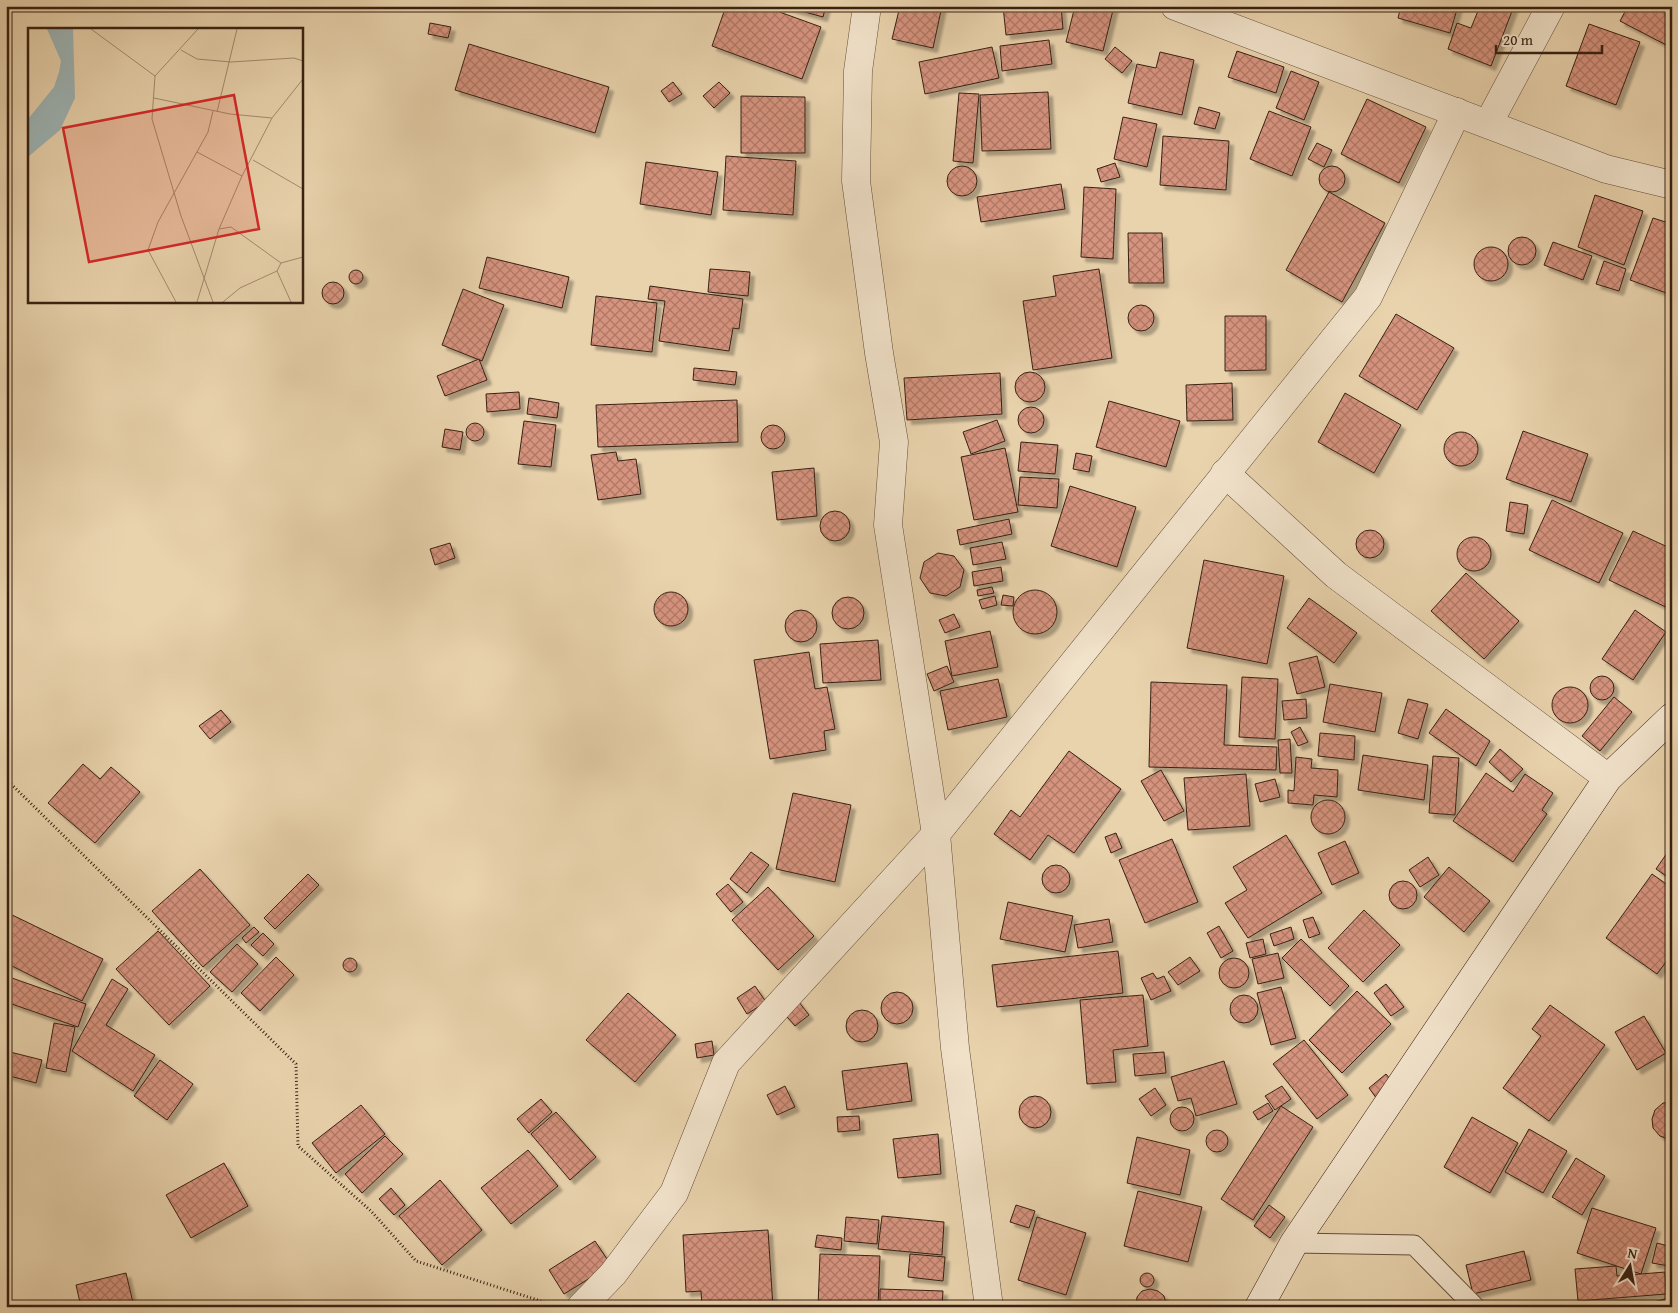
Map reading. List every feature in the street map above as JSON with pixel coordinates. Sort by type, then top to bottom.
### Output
[{"type":"street","points":[[867,6],[858,71],[856,181],[879,353],[894,442],[888,524],[936,834],[955,1048],[989,1307]]},
{"type":"street","points":[[1175,6],[1606,169],[1672,185]]},
{"type":"street","points":[[1488,124],[1551,6]]},
{"type":"street","points":[[581,1307],[613,1274],[674,1194],[726,1063],[936,834],[1368,296],[1457,112]]},
{"type":"street","points":[[1225,473],[1336,574],[1608,778]]},
{"type":"street","points":[[1259,1307],[1294,1243],[1608,778],[1672,717]]},
{"type":"lane","points":[[1294,1243],[1414,1245],[1475,1307]]},
{"type":"path","points":[[6,779],[296,1064],[298,1146],[371,1212],[416,1261],[551,1304]]},
{"type":"building","points":[[726,6],[763,6],[821,27],[802,79],[712,46]]},
{"type":"building","points":[[783,6],[826,6],[823,17]]},
{"type":"building","points":[[900,6],[942,6],[933,48],[892,39]]},
{"type":"building","points":[[1003,6],[1061,6],[1063,29],[1006,35]]},
{"type":"building","points":[[1075,6],[1114,6],[1103,51],[1066,42]]},
{"type":"building","points":[[1401,6],[1458,6],[1450,33],[1398,18]]},
{"type":"building","points":[[1480,6],[1514,6],[1491,66],[1448,49],[1457,23],[1471,28]]},
{"type":"building","points":[[1628,6],[1672,6],[1672,48],[1620,21]]},
{"type":"building","points":[[430,23],[451,27],[448,38],[428,34]]},
{"type":"building","points":[[1589,24],[1640,42],[1616,105],[1566,86]]},
{"type":"building","points":[[1049,40],[1052,64],[1002,71],[1000,46]]},
{"type":"building","points":[[469,44],[609,87],[595,133],[455,90]]},
{"type":"building","points":[[992,47],[999,78],[925,94],[919,62]]},
{"type":"building","points":[[1115,47],[1132,61],[1122,73],[1105,59]]},
{"type":"building","points":[[1237,51],[1284,67],[1276,93],[1228,77]]},
{"type":"building","points":[[1160,52],[1194,60],[1182,115],[1128,103],[1137,64],[1156,68]]},
{"type":"building","points":[[1291,71],[1319,82],[1304,120],[1276,108]]},
{"type":"building","points":[[673,82],[682,94],[669,102],[661,91]]},
{"type":"building","points":[[719,82],[730,93],[714,108],[703,96]]},
{"type":"building","points":[[1048,92],[1051,149],[982,151],[980,95]]},
{"type":"building","points":[[959,93],[979,94],[973,163],[953,161]]},
{"type":"building","points":[[741,96],[805,97],[805,153],[741,153]]},
{"type":"building","points":[[1367,99],[1426,127],[1399,183],[1341,154]]},
{"type":"building","points":[[1199,107],[1220,113],[1215,129],[1194,124]]},
{"type":"building","points":[[1269,111],[1311,127],[1292,176],[1250,159]]},
{"type":"building","points":[[1123,117],[1157,124],[1147,167],[1114,159]]},
{"type":"building","points":[[1163,136],[1229,141],[1226,190],[1160,185]]},
{"type":"building","points":[[1317,143],[1332,150],[1324,167],[1308,159]]},
{"type":"building","points":[[726,156],[796,161],[793,215],[723,210]]},
{"type":"building","points":[[646,162],[718,172],[711,215],[640,204]]},
{"type":"building","points":[[1115,163],[1120,177],[1101,182],[1097,169]]},
{"type":"building","points":[[962,166],[973,170],[977,181],[973,192],[962,196],[951,192],[947,181],[951,170]]},
{"type":"building","points":[[1332,166],[1341,170],[1345,179],[1341,188],[1332,192],[1323,188],[1319,179],[1323,170]]},
{"type":"building","points":[[1061,184],[1065,209],[981,222],[977,197]]},
{"type":"building","points":[[1084,187],[1116,189],[1113,259],[1081,257]]},
{"type":"building","points":[[1329,192],[1385,223],[1342,302],[1286,270]]},
{"type":"building","points":[[1595,195],[1643,211],[1624,265],[1578,247]]},
{"type":"building","points":[[1653,218],[1672,224],[1672,295],[1630,280]]},
{"type":"building","points":[[1128,233],[1162,233],[1164,283],[1129,283]]},
{"type":"building","points":[[1522,237],[1532,241],[1536,251],[1532,261],[1522,265],[1512,261],[1508,251],[1512,241]]},
{"type":"building","points":[[1553,242],[1592,256],[1583,280],[1544,265]]},
{"type":"building","points":[[1491,247],[1498,248],[1503,252],[1507,257],[1507,271],[1503,276],[1498,280],[1491,281],[1484,280],[1479,276],[1475,271],[1474,264],[1475,257],[1479,252],[1484,248]]},
{"type":"building","points":[[487,257],[569,277],[562,308],[479,288]]},
{"type":"building","points":[[1604,261],[1626,269],[1619,291],[1596,284]]},
{"type":"building","points":[[710,269],[750,272],[748,296],[708,292]]},
{"type":"building","points":[[1099,269],[1112,358],[1033,370],[1023,301],[1056,296],[1053,276]]},
{"type":"building","points":[[353,270],[359,270],[363,277],[359,284],[353,284],[349,280],[349,274]]},
{"type":"building","points":[[333,282],[341,285],[344,293],[341,301],[333,304],[325,301],[322,293],[325,285]]},
{"type":"building","points":[[650,286],[743,299],[739,329],[733,328],[729,351],[659,341],[665,301],[648,299]]},
{"type":"building","points":[[463,289],[504,305],[482,361],[442,345]]},
{"type":"building","points":[[596,296],[657,303],[652,352],[591,345]]},
{"type":"building","points":[[1141,305],[1150,309],[1154,318],[1150,327],[1141,331],[1132,327],[1128,318],[1132,309]]},
{"type":"building","points":[[1396,314],[1454,348],[1417,410],[1359,376]]},
{"type":"building","points":[[1225,316],[1266,316],[1266,370],[1225,371]]},
{"type":"building","points":[[479,359],[487,380],[445,396],[437,376]]},
{"type":"building","points":[[694,368],[737,372],[735,385],[693,380]]},
{"type":"building","points":[[1030,372],[1041,376],[1045,387],[1041,398],[1030,402],[1019,398],[1015,387],[1019,376]]},
{"type":"building","points":[[1000,373],[1002,414],[907,420],[904,378]]},
{"type":"building","points":[[1232,383],[1233,420],[1187,421],[1186,385]]},
{"type":"building","points":[[519,392],[520,409],[487,412],[486,394]]},
{"type":"building","points":[[1345,393],[1401,425],[1374,473],[1318,442]]},
{"type":"building","points":[[529,398],[559,403],[557,418],[527,414]]},
{"type":"building","points":[[737,400],[738,442],[598,447],[596,405]]},
{"type":"building","points":[[1109,401],[1180,421],[1166,467],[1096,447]]},
{"type":"building","points":[[1031,407],[1040,411],[1044,420],[1040,429],[1031,433],[1022,429],[1018,420],[1022,411]]},
{"type":"building","points":[[997,420],[1005,441],[971,454],[963,432]]},
{"type":"building","points":[[524,421],[556,425],[551,467],[518,464]]},
{"type":"building","points":[[475,423],[481,426],[484,432],[481,438],[475,441],[469,438],[466,432],[469,426]]},
{"type":"building","points":[[773,425],[782,428],[785,437],[782,446],[773,449],[764,446],[761,437],[764,428]]},
{"type":"building","points":[[445,429],[463,432],[460,450],[442,447]]},
{"type":"building","points":[[1523,431],[1588,454],[1571,502],[1506,479]]},
{"type":"building","points":[[1461,432],[1468,433],[1473,437],[1477,442],[1477,456],[1473,461],[1468,465],[1461,466],[1454,465],[1449,461],[1445,456],[1444,449],[1445,442],[1449,437],[1454,433]]},
{"type":"building","points":[[1021,442],[1058,445],[1055,474],[1018,471]]},
{"type":"building","points":[[1005,448],[1018,512],[974,520],[961,457]]},
{"type":"building","points":[[616,452],[618,461],[636,459],[641,494],[598,500],[591,455]]},
{"type":"building","points":[[1076,453],[1092,456],[1089,472],[1073,469]]},
{"type":"building","points":[[814,468],[817,516],[777,520],[772,472]]},
{"type":"building","points":[[1020,477],[1059,479],[1057,508],[1018,505]]},
{"type":"building","points":[[1070,486],[1136,507],[1117,567],[1051,546]]},
{"type":"building","points":[[1552,500],[1623,533],[1599,583],[1529,550]]},
{"type":"building","points":[[1510,502],[1528,505],[1524,534],[1506,531]]},
{"type":"building","points":[[835,511],[846,515],[850,526],[846,537],[835,541],[824,537],[820,526],[824,515]]},
{"type":"building","points":[[1009,519],[1012,534],[960,545],[957,530]]},
{"type":"building","points":[[1370,530],[1380,534],[1384,544],[1380,554],[1370,558],[1360,554],[1356,544],[1360,534]]},
{"type":"building","points":[[1633,531],[1672,549],[1672,610],[1609,580]]},
{"type":"building","points":[[1474,537],[1481,538],[1486,542],[1490,547],[1490,561],[1486,566],[1481,570],[1474,571],[1467,570],[1462,566],[1458,561],[1457,554],[1458,547],[1462,542],[1467,538]]},
{"type":"building","points":[[1002,542],[1006,559],[973,565],[970,548]]},
{"type":"building","points":[[450,543],[455,558],[435,565],[430,549]]},
{"type":"building","points":[[938,553],[954,556],[964,570],[960,587],[946,596],[930,593],[920,578],[924,562]]},
{"type":"building","points":[[1204,560],[1284,576],[1267,664],[1187,648]]},
{"type":"building","points":[[1001,567],[1003,581],[974,586],[972,572]]},
{"type":"building","points":[[1466,573],[1519,621],[1484,659],[1431,611]]},
{"type":"building","points":[[992,587],[994,593],[978,596],[977,590]]},
{"type":"building","points":[[1035,590],[1047,594],[1053,600],[1057,612],[1053,624],[1047,630],[1035,634],[1023,630],[1017,624],[1013,612],[1017,600],[1023,594]]},
{"type":"building","points":[[671,592],[683,597],[688,609],[683,621],[671,626],[659,621],[654,609],[659,597]]},
{"type":"building","points":[[1003,595],[1014,597],[1013,606],[1001,605]]},
{"type":"building","points":[[995,596],[997,605],[982,609],[979,600]]},
{"type":"building","points":[[848,597],[860,601],[864,613],[860,625],[848,629],[836,625],[832,613],[836,601]]},
{"type":"building","points":[[1309,598],[1357,633],[1334,663],[1287,628]]},
{"type":"building","points":[[801,610],[813,614],[817,626],[813,638],[801,642],[789,638],[785,626],[789,614]]},
{"type":"building","points":[[1635,610],[1666,632],[1633,680],[1602,659]]},
{"type":"building","points":[[954,614],[960,627],[945,633],[939,620]]},
{"type":"building","points":[[990,631],[998,667],[952,676],[945,641]]},
{"type":"building","points":[[878,640],[881,680],[823,683],[820,644]]},
{"type":"building","points":[[809,652],[815,689],[827,687],[835,729],[824,731],[826,750],[770,759],[754,660]]},
{"type":"building","points":[[1317,656],[1325,687],[1297,694],[1289,663]]},
{"type":"building","points":[[947,666],[954,682],[934,691],[927,674]]},
{"type":"building","points":[[1597,676],[1607,676],[1614,683],[1614,693],[1607,700],[1597,700],[1590,693],[1590,683]]},
{"type":"building","points":[[1242,677],[1278,679],[1275,739],[1239,737]]},
{"type":"building","points":[[998,679],[1007,717],[948,730],[940,691]]},
{"type":"building","points":[[1151,682],[1227,685],[1224,745],[1277,747],[1276,770],[1149,767]]},
{"type":"building","points":[[1330,684],[1382,693],[1375,732],[1323,722]]},
{"type":"building","points":[[1570,687],[1583,692],[1588,705],[1583,718],[1570,723],[1557,718],[1552,705],[1557,692]]},
{"type":"building","points":[[1614,697],[1632,712],[1600,751],[1582,736]]},
{"type":"building","points":[[1306,699],[1307,718],[1284,720],[1282,701]]},
{"type":"building","points":[[1408,699],[1428,704],[1418,739],[1398,733]]},
{"type":"building","points":[[1446,709],[1490,741],[1476,766],[1429,733]]},
{"type":"building","points":[[221,710],[231,722],[210,739],[199,726]]},
{"type":"building","points":[[1300,727],[1308,742],[1298,746],[1291,732]]},
{"type":"building","points":[[1320,733],[1355,736],[1354,760],[1318,756]]},
{"type":"building","points":[[1290,739],[1292,773],[1280,773],[1278,740]]},
{"type":"building","points":[[1500,749],[1523,769],[1511,782],[1489,762]]},
{"type":"building","points":[[1069,751],[1121,789],[1074,853],[1048,835],[1030,860],[994,834],[1011,810],[1020,817]]},
{"type":"building","points":[[1363,755],[1428,765],[1424,800],[1358,790]]},
{"type":"building","points":[[1433,756],[1459,758],[1455,815],[1429,813]]},
{"type":"building","points":[[1296,757],[1312,759],[1311,768],[1338,770],[1337,797],[1314,795],[1313,805],[1288,803],[1288,790],[1294,791]]},
{"type":"building","points":[[83,764],[100,779],[111,767],[140,792],[95,843],[48,803]]},
{"type":"building","points":[[1161,770],[1184,811],[1164,821],[1141,781]]},
{"type":"building","points":[[1486,773],[1513,792],[1525,774],[1553,793],[1542,810],[1547,814],[1513,862],[1453,821]]},
{"type":"building","points":[[1246,774],[1250,826],[1188,830],[1184,778]]},
{"type":"building","points":[[1275,779],[1280,797],[1260,802],[1255,784]]},
{"type":"building","points":[[793,793],[851,805],[835,882],[776,869]]},
{"type":"building","points":[[1328,800],[1340,805],[1345,817],[1340,829],[1328,834],[1316,829],[1311,817],[1316,805]]},
{"type":"building","points":[[1116,833],[1122,848],[1111,853],[1105,837]]},
{"type":"building","points":[[1286,835],[1322,893],[1248,938],[1225,903],[1247,890],[1233,867]]},
{"type":"building","points":[[1172,839],[1198,902],[1145,923],[1119,860]]},
{"type":"building","points":[[1345,841],[1359,873],[1332,885],[1318,853]]},
{"type":"building","points":[[1672,846],[1672,880],[1656,869]]},
{"type":"building","points":[[751,852],[769,865],[747,893],[730,879]]},
{"type":"building","points":[[1428,857],[1439,875],[1420,887],[1409,870]]},
{"type":"building","points":[[1056,865],[1066,869],[1070,879],[1066,889],[1056,893],[1046,889],[1042,879],[1046,869]]},
{"type":"building","points":[[1449,867],[1490,901],[1464,932],[1424,897]]},
{"type":"building","points":[[200,869],[250,925],[203,967],[152,911]]},
{"type":"building","points":[[308,874],[319,885],[275,929],[264,918]]},
{"type":"building","points":[[1652,874],[1672,888],[1672,954],[1657,974],[1606,938]]},
{"type":"building","points":[[1403,881],[1413,885],[1417,895],[1413,905],[1403,909],[1393,905],[1389,895],[1393,885]]},
{"type":"building","points":[[728,884],[743,902],[731,912],[716,894]]},
{"type":"building","points":[[768,887],[814,936],[778,970],[732,920]]},
{"type":"building","points":[[1008,902],[1073,916],[1065,952],[1000,939]]},
{"type":"building","points":[[1364,910],[1400,945],[1363,982],[1328,948]]},
{"type":"building","points":[[6,912],[103,959],[82,1001],[6,963]]},
{"type":"building","points":[[1313,917],[1320,934],[1309,938],[1303,920]]},
{"type":"building","points":[[1109,919],[1113,942],[1078,948],[1074,925]]},
{"type":"building","points":[[1219,926],[1233,951],[1221,958],[1207,933]]},
{"type":"building","points":[[254,927],[259,932],[246,943],[242,938]]},
{"type":"building","points":[[1291,927],[1294,939],[1274,946],[1270,934]]},
{"type":"building","points":[[158,931],[210,986],[169,1025],[116,969]]},
{"type":"building","points":[[263,933],[274,944],[263,956],[251,945]]},
{"type":"building","points":[[1263,939],[1266,954],[1250,958],[1246,943]]},
{"type":"building","points":[[1301,939],[1349,986],[1330,1006],[1282,958]]},
{"type":"building","points":[[237,944],[258,964],[232,992],[210,972]]},
{"type":"building","points":[[1118,951],[1123,993],[997,1007],[992,965]]},
{"type":"building","points":[[1278,953],[1284,978],[1258,984],[1252,959]]},
{"type":"building","points":[[276,957],[294,975],[260,1011],[241,993]]},
{"type":"building","points":[[1190,957],[1200,971],[1178,985],[1168,972]]},
{"type":"building","points":[[347,958],[353,958],[357,965],[353,972],[347,972],[343,968],[343,962]]},
{"type":"building","points":[[1234,958],[1245,962],[1249,973],[1245,984],[1234,988],[1223,984],[1219,973],[1223,962]]},
{"type":"building","points":[[1153,973],[1157,979],[1164,976],[1171,991],[1151,1000],[1141,978]]},
{"type":"building","points":[[9,977],[86,1004],[78,1027],[6,1002],[6,984]]},
{"type":"building","points":[[112,979],[128,989],[106,1025],[155,1055],[133,1091],[72,1051]]},
{"type":"building","points":[[1386,984],[1404,1007],[1391,1016],[1374,993]]},
{"type":"building","points":[[755,986],[766,1002],[747,1014],[737,998]]},
{"type":"building","points":[[1281,987],[1296,1038],[1271,1045],[1257,993]]},
{"type":"building","points":[[1357,991],[1391,1024],[1342,1073],[1309,1040]]},
{"type":"building","points":[[897,992],[903,993],[908,997],[912,1002],[912,1014],[908,1019],[903,1023],[897,1024],[891,1023],[886,1019],[882,1014],[881,1008],[882,1002],[886,997],[891,993]]},
{"type":"building","points":[[628,993],[676,1035],[635,1082],[586,1040]]},
{"type":"building","points":[[1143,995],[1148,1046],[1113,1050],[1116,1082],[1087,1084],[1080,1000]]},
{"type":"building","points":[[1244,995],[1254,999],[1258,1009],[1254,1019],[1244,1023],[1234,1019],[1230,1009],[1234,999]]},
{"type":"building","points":[[795,997],[809,1015],[795,1026],[780,1009]]},
{"type":"building","points":[[1550,1005],[1605,1045],[1549,1121],[1503,1088],[1541,1036],[1532,1029]]},
{"type":"building","points":[[862,1010],[868,1011],[873,1015],[877,1020],[877,1032],[873,1037],[868,1041],[862,1042],[856,1041],[851,1037],[847,1032],[846,1026],[847,1020],[851,1015],[856,1011]]},
{"type":"building","points":[[1644,1016],[1666,1053],[1637,1070],[1615,1032]]},
{"type":"building","points":[[54,1023],[75,1027],[66,1072],[46,1068]]},
{"type":"building","points":[[1304,1040],[1348,1095],[1317,1119],[1273,1064]]},
{"type":"building","points":[[712,1041],[714,1055],[697,1058],[695,1044]]},
{"type":"building","points":[[6,1051],[42,1060],[36,1083],[6,1075]]},
{"type":"building","points":[[1164,1052],[1166,1073],[1135,1076],[1133,1054]]},
{"type":"building","points":[[160,1060],[193,1084],[167,1120],[134,1096]]},
{"type":"building","points":[[1224,1061],[1237,1104],[1196,1116],[1191,1098],[1178,1101],[1171,1077]]},
{"type":"building","points":[[907,1063],[912,1101],[847,1110],[842,1071]]},
{"type":"building","points":[[1386,1074],[1395,1085],[1377,1099],[1369,1088]]},
{"type":"building","points":[[785,1086],[795,1107],[777,1115],[767,1095]]},
{"type":"building","points":[[1282,1086],[1291,1099],[1275,1110],[1265,1096]]},
{"type":"building","points":[[1155,1088],[1166,1105],[1151,1116],[1139,1099]]},
{"type":"building","points":[[1035,1096],[1041,1097],[1046,1101],[1050,1106],[1050,1118],[1046,1123],[1041,1127],[1035,1128],[1029,1127],[1024,1123],[1020,1118],[1019,1112],[1020,1106],[1024,1101],[1029,1097]]},
{"type":"building","points":[[541,1099],[552,1112],[529,1133],[517,1119]]},
{"type":"building","points":[[1672,1102],[1672,1139],[1668,1139],[1660,1136],[1653,1128],[1652,1119],[1655,1110],[1663,1103]]},
{"type":"building","points":[[1268,1103],[1273,1111],[1258,1120],[1253,1112]]},
{"type":"building","points":[[361,1105],[385,1134],[336,1173],[312,1143]]},
{"type":"building","points":[[1281,1106],[1313,1127],[1253,1220],[1221,1199]]},
{"type":"building","points":[[1182,1107],[1187,1108],[1193,1114],[1193,1124],[1187,1130],[1182,1131],[1177,1130],[1171,1124],[1170,1119],[1171,1114],[1177,1108]]},
{"type":"building","points":[[556,1112],[596,1157],[570,1180],[531,1134]]},
{"type":"building","points":[[859,1116],[860,1130],[838,1132],[837,1117]]},
{"type":"building","points":[[1472,1117],[1518,1143],[1490,1193],[1444,1167]]},
{"type":"building","points":[[1529,1129],[1567,1151],[1543,1193],[1505,1172]]},
{"type":"building","points":[[1217,1130],[1225,1133],[1228,1141],[1225,1149],[1217,1152],[1209,1149],[1206,1141],[1209,1133]]},
{"type":"building","points":[[938,1134],[941,1174],[898,1178],[893,1139]]},
{"type":"building","points":[[385,1136],[403,1154],[362,1193],[345,1174]]},
{"type":"building","points":[[1137,1137],[1190,1150],[1180,1195],[1127,1183]]},
{"type":"building","points":[[528,1150],[558,1186],[511,1224],[481,1188]]},
{"type":"building","points":[[1576,1158],[1605,1176],[1582,1215],[1552,1197]]},
{"type":"building","points":[[224,1163],[248,1206],[191,1238],[166,1195]]},
{"type":"building","points":[[440,1180],[482,1230],[442,1265],[399,1216]]},
{"type":"building","points":[[391,1188],[405,1205],[394,1215],[379,1199]]},
{"type":"building","points":[[1138,1191],[1202,1207],[1188,1262],[1124,1246]]},
{"type":"building","points":[[1016,1205],[1035,1211],[1029,1228],[1010,1222]]},
{"type":"building","points":[[1269,1205],[1285,1217],[1270,1238],[1254,1226]]},
{"type":"building","points":[[1592,1208],[1656,1228],[1641,1274],[1577,1253]]},
{"type":"building","points":[[882,1216],[944,1222],[942,1255],[878,1249]]},
{"type":"building","points":[[846,1217],[879,1220],[877,1244],[844,1241]]},
{"type":"building","points":[[1037,1217],[1086,1233],[1066,1295],[1018,1280]]},
{"type":"building","points":[[768,1230],[773,1307],[702,1307],[701,1291],[686,1292],[683,1235]]},
{"type":"building","points":[[817,1235],[842,1238],[841,1250],[815,1247]]},
{"type":"building","points":[[595,1241],[611,1265],[564,1294],[549,1270]]},
{"type":"building","points":[[1657,1243],[1672,1247],[1669,1266],[1652,1263]]},
{"type":"building","points":[[1524,1251],[1531,1280],[1473,1294],[1466,1265]]},
{"type":"building","points":[[820,1254],[880,1256],[878,1307],[818,1307]]},
{"type":"building","points":[[910,1254],[945,1257],[943,1281],[908,1277]]},
{"type":"building","points":[[1616,1266],[1617,1276],[1665,1272],[1666,1294],[1578,1301],[1575,1269]]},
{"type":"building","points":[[126,1273],[134,1307],[81,1307],[76,1285]]},
{"type":"building","points":[[1144,1273],[1150,1273],[1154,1280],[1150,1287],[1144,1287],[1140,1283],[1140,1277]]},
{"type":"building","points":[[880,1289],[943,1291],[942,1307],[880,1307]]},
{"type":"building","points":[[1150,1289],[1158,1291],[1164,1296],[1166,1307],[1136,1307],[1137,1297],[1142,1291]]},
{"type":"building","points":[[1672,1297],[1672,1307],[1634,1307]]},
{"type":"building","points":[[1377,1301],[1380,1307],[1366,1307]]}]
